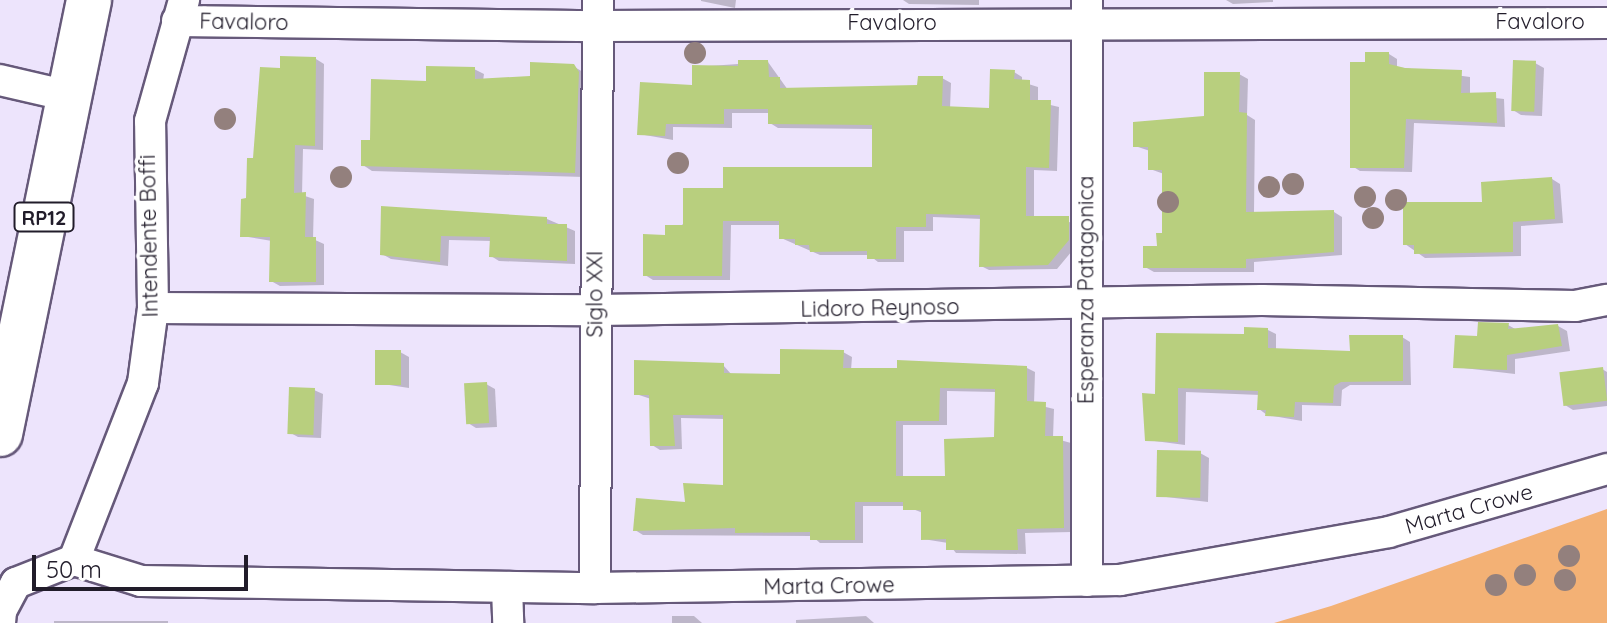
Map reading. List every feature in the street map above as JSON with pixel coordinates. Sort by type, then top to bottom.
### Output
[{"type":"main road","name":"RP12","points":[[0,434],[89,0]]},
{"type":"street","name":"Favaloro","points":[[181,10],[1595,15]]},
{"type":"street","name":"Intendente Boffi","points":[[74,560],[143,383],[153,308],[150,121],[181,10]]},
{"type":"street","name":"Esperanza Patagonica","points":[[1087,11],[1087,581]]},
{"type":"street","name":"Siglo XXI","points":[[595,588],[598,13]]},
{"type":"street","points":[[0,80],[69,96]]},
{"type":"street","name":"Lidoro Reynoso","points":[[153,308],[595,310],[1086,306],[1262,300],[1575,306],[1607,300]]},
{"type":"street","name":"Marta Crowe","points":[[74,560],[141,581],[595,588],[1120,580],[1389,532],[1607,469]]},
{"type":"street","points":[[0,623],[16,583],[43,569],[74,560]]},
{"type":"street","points":[[507,587],[508,623]]},
{"type":"shaded area","points":[[1607,509],[1607,623],[1274,623],[1331,606]]},
{"type":"building","points":[[1365,52],[1389,52],[1389,64],[1405,68],[1462,70],[1461,93],[1496,92],[1497,123],[1406,119],[1404,168],[1350,168],[1350,62],[1365,62]]},
{"type":"building","points":[[280,56],[316,57],[315,146],[295,145],[294,193],[306,192],[305,237],[316,237],[316,282],[269,282],[270,237],[240,237],[241,199],[246,198],[247,158],[253,158],[260,67],[280,68]]},
{"type":"building","points":[[738,60],[768,60],[769,77],[780,77],[780,88],[917,85],[918,76],[943,76],[942,106],[989,108],[990,69],[1015,70],[1014,79],[1030,80],[1030,100],[1051,100],[1049,168],[1026,167],[1026,216],[1069,216],[1069,240],[1048,265],[979,267],[980,215],[926,214],[926,227],[896,227],[896,259],[867,259],[867,251],[810,252],[809,245],[795,245],[795,239],[779,239],[779,221],[723,221],[722,276],[643,276],[643,234],[665,235],[665,225],[683,225],[683,188],[723,188],[723,167],[872,167],[872,125],[768,124],[768,109],[724,109],[724,124],[666,124],[665,136],[637,135],[640,82],[692,85],[692,65],[738,66]]},
{"type":"building","points":[[1513,60],[1536,61],[1534,112],[1511,111]]},
{"type":"building","points":[[530,62],[574,64],[579,72],[575,173],[361,166],[361,140],[370,140],[371,79],[426,81],[426,66],[475,67],[475,79],[530,76]]},
{"type":"building","points":[[1204,72],[1240,72],[1239,112],[1247,113],[1246,212],[1334,210],[1334,252],[1246,259],[1246,268],[1143,268],[1143,246],[1157,246],[1156,233],[1162,233],[1162,170],[1148,170],[1148,147],[1133,147],[1133,122],[1204,116]]},
{"type":"building","points":[[1552,177],[1555,219],[1513,222],[1513,252],[1414,254],[1414,245],[1403,245],[1403,202],[1482,202],[1481,182]]},
{"type":"building","points":[[381,206],[547,217],[547,224],[567,224],[567,261],[489,257],[490,237],[441,236],[440,262],[380,255]]},
{"type":"building","points":[[1478,322],[1509,323],[1508,329],[1558,324],[1562,346],[1507,355],[1507,370],[1453,368],[1455,335],[1477,336]]},
{"type":"building","points":[[1244,327],[1268,328],[1268,348],[1350,351],[1349,335],[1403,335],[1403,381],[1341,382],[1334,386],[1333,403],[1295,402],[1294,417],[1265,416],[1266,410],[1257,410],[1258,391],[1178,388],[1178,442],[1145,441],[1142,393],[1155,394],[1156,333],[1244,334]]},
{"type":"building","points":[[780,349],[844,350],[843,368],[897,368],[897,360],[1027,366],[1027,401],[1046,402],[1045,436],[1063,436],[1064,528],[1017,529],[1018,550],[946,550],[946,539],[921,540],[921,510],[903,510],[903,502],[855,502],[855,540],[810,540],[810,532],[735,533],[735,528],[633,531],[636,498],[685,502],[683,483],[723,485],[723,415],[673,415],[675,446],[650,446],[649,395],[634,395],[634,360],[724,363],[724,373],[780,374]],"holes":[[[940,388],[995,389],[994,437],[944,439],[945,476],[896,476],[896,421],[939,421]]]},
{"type":"building","points":[[375,350],[401,350],[401,385],[375,385]]},
{"type":"building","points":[[1603,367],[1607,401],[1563,406],[1559,372]]},
{"type":"building","points":[[487,382],[489,423],[466,424],[464,383]]},
{"type":"building","points":[[289,387],[315,388],[313,435],[287,434]]},
{"type":"building","points":[[1157,450],[1201,451],[1200,498],[1156,497]]}]
